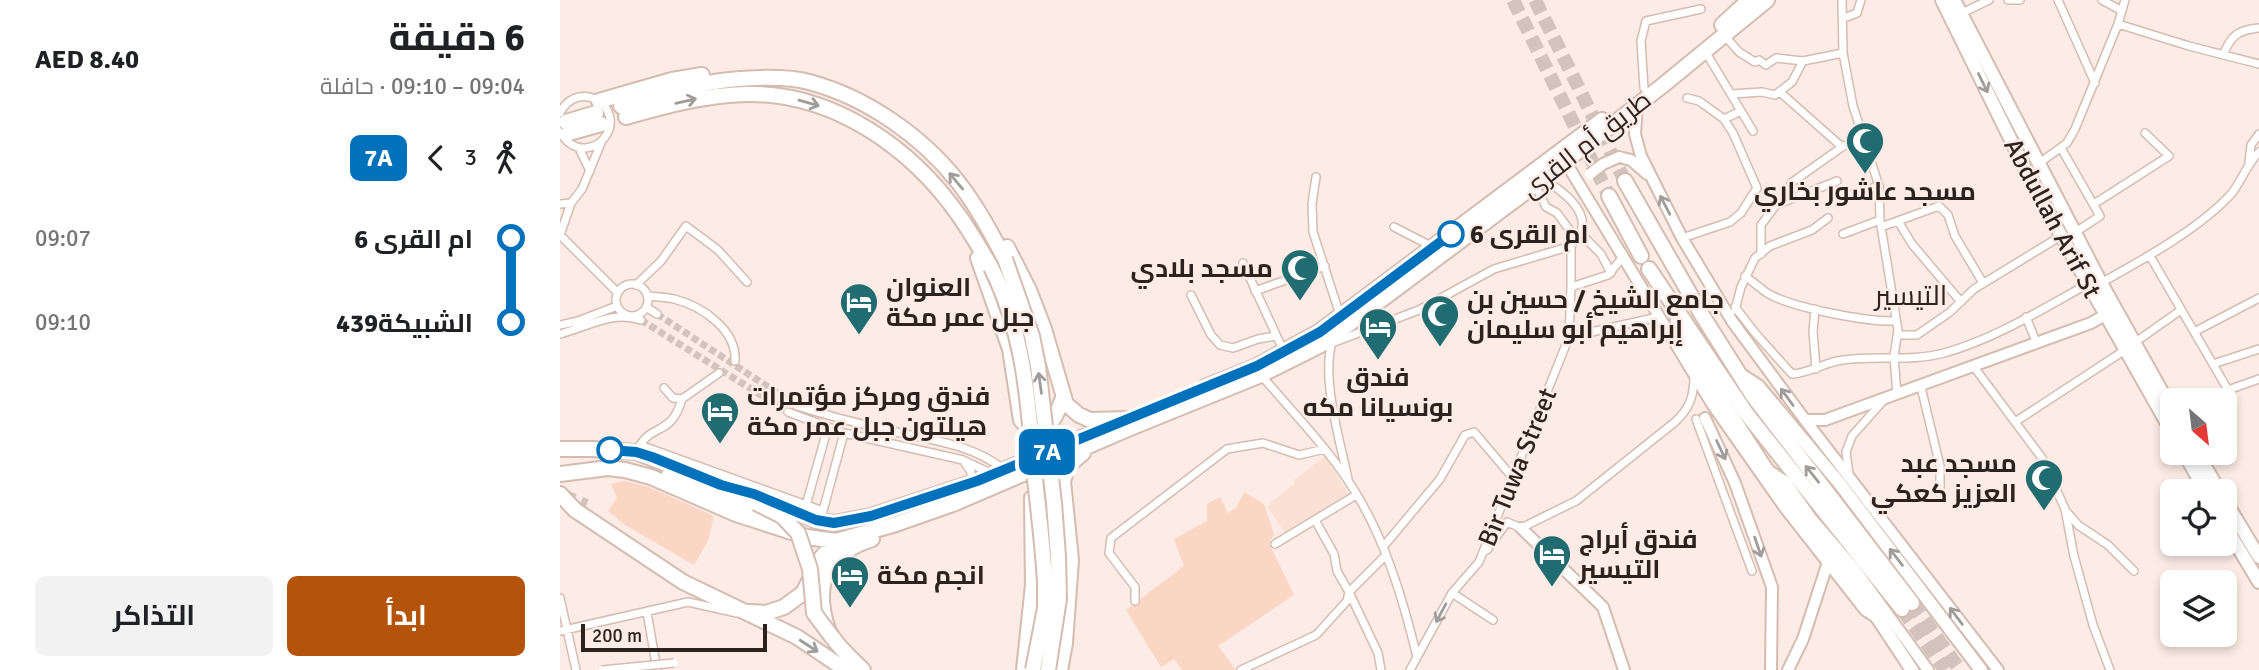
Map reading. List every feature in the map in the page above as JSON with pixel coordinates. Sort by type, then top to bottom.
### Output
[{"type":"highway","name":"طريق أم القرى","points":[[832,637],[823,612],[822,581],[832,563],[849,549],[923,520],[1284,353],[1341,317],[1762,0]]},
{"type":"highway","points":[[1724,31],[1762,0]]},
{"type":"highway","name":"طريق أم القرى","points":[[560,466],[611,459],[638,463],[816,533],[830,533],[873,523],[911,510],[998,472],[1262,375],[1333,339],[1637,105],[1704,51],[1724,31]]},
{"type":"highway","points":[[564,125],[599,113],[673,80],[717,72],[759,70],[808,81],[877,110],[923,147],[956,180],[1009,257],[1044,329],[1063,398],[1079,415],[1090,420],[1132,422]]},
{"type":"highway","points":[[808,81],[715,81],[623,111],[747,94],[777,96],[810,103],[867,128],[919,168],[940,191],[991,267],[1005,296],[1019,341],[1029,408],[1045,583],[1045,608],[1033,670]]},
{"type":"highway","points":[[1625,181],[1702,315],[1739,373],[1907,606],[1746,413],[1649,269]]},
{"type":"highway","points":[[1609,196],[1641,256]]},
{"type":"highway","points":[[968,230],[1010,349],[1021,419],[1027,427],[1038,430],[1048,426],[1056,419],[1063,398]]},
{"type":"highway","points":[[1009,257],[1036,356],[1054,503],[1059,599],[1048,670]]},
{"type":"highway","points":[[1333,339],[1341,317]]},
{"type":"highway","points":[[1060,670],[1069,609],[1071,560],[1063,481],[1068,466],[1083,453],[1132,422]]},
{"type":"highway","name":"طريق أم القرى","points":[[560,449],[636,452],[721,485],[754,494],[816,520],[834,523],[871,516],[974,482]]},
{"type":"highway","name":"طريق أم القرى","points":[[560,474],[608,468],[625,470],[651,477],[736,514],[807,537],[836,541],[953,504]]},
{"type":"highway","points":[[1024,670],[1033,585],[1032,492],[1035,473]]},
{"type":"highway","points":[[721,485],[782,516],[797,533],[810,569],[814,612],[832,637],[863,670]]},
{"type":"highway","points":[[560,494],[575,510],[683,582],[743,611],[762,615],[784,607],[803,593],[821,558],[836,541]]},
{"type":"highway","points":[[586,506],[680,569],[739,605],[762,615],[846,670]]},
{"type":"main road","name":"Abdullah Arif St","points":[[1942,0],[2037,194],[2068,235]]},
{"type":"main road","points":[[1954,0],[2038,164],[2093,285],[2160,392]]},
{"type":"main road","name":"Abdullah Arif St","points":[[2093,285],[2105,315],[2129,346],[2160,408]]},
{"type":"main road","points":[[1676,311],[1677,322],[1685,342],[1766,468],[1878,618],[1909,668]]},
{"type":"main road","points":[[1739,373],[1758,386],[1840,484],[1981,670]]},
{"type":"main road","points":[[2237,521],[2259,557]]},
{"type":"main road","points":[[2237,546],[2259,582]]},
{"type":"street","points":[[1842,0],[1843,53],[1853,106],[1879,186],[1880,224],[1896,321],[1897,396]]},
{"type":"street","points":[[1844,18],[1857,13],[1861,0]]},
{"type":"street","points":[[1961,14],[1989,0]]},
{"type":"street","points":[[2008,0],[2020,0]]},
{"type":"street","points":[[2058,0],[2095,83]]},
{"type":"street","points":[[2102,0],[2122,11]]},
{"type":"street","points":[[2038,164],[2067,143],[2076,129],[2125,0]]},
{"type":"street","points":[[1644,88],[1641,41],[1646,21],[1701,9]]},
{"type":"street","points":[[2118,24],[2259,64]]},
{"type":"street","points":[[2223,55],[2231,38],[2240,32],[2259,28]]},
{"type":"street","points":[[1724,31],[1739,52],[1766,65],[1776,58],[1802,61],[1843,53]]},
{"type":"street","points":[[1704,51],[1753,131]]},
{"type":"street","points":[[1732,94],[1762,92],[1774,96],[1792,82],[1802,61]]},
{"type":"street","points":[[1780,92],[1842,147]]},
{"type":"street","points":[[1682,238],[1730,222],[1741,214],[1757,188],[1724,118],[1699,101],[1686,98]]},
{"type":"street","points":[[1637,105],[1635,134],[1651,179],[1682,238],[1732,321],[1998,670]]},
{"type":"street","points":[[1724,118],[1741,111]]},
{"type":"street","points":[[599,113],[608,112],[610,120],[606,136],[582,189],[570,202],[560,235],[618,292]]},
{"type":"street","points":[[564,125],[565,140],[579,148],[590,171]]},
{"type":"street","points":[[2094,204],[2169,156],[2146,133]]},
{"type":"street","points":[[2249,163],[2251,145],[2259,134]]},
{"type":"street","points":[[1791,183],[1842,147],[1864,137]]},
{"type":"street","points":[[579,148],[601,142]]},
{"type":"street","points":[[1897,335],[1917,335],[1983,283],[2100,216],[2061,148]]},
{"type":"street","points":[[1735,307],[1792,374],[1804,373],[1840,360],[1883,356],[1895,360],[1942,353],[1983,340],[2150,256],[2208,214],[2233,191],[2249,163],[2259,152]]},
{"type":"street","points":[[1590,199],[1586,183],[1590,174],[1619,157],[1631,160],[1651,179]]},
{"type":"street","points":[[1565,161],[1722,419],[1785,508],[1865,610],[1878,618]]},
{"type":"street","points":[[1316,177],[1312,204],[1314,232],[1341,317]]},
{"type":"street","points":[[1539,181],[1545,208],[1557,213],[1576,239],[1601,254],[1611,273]]},
{"type":"street","name":"Bir Tuwa Street","points":[[1410,670],[1452,593],[1479,562],[1569,337],[1571,287],[1576,239],[1582,229],[1581,218],[1571,197],[1539,181]]},
{"type":"street","points":[[1761,254],[1761,225],[1776,205],[1838,181]]},
{"type":"street","points":[[1850,195],[1879,186]]},
{"type":"street","points":[[560,204],[570,202]]},
{"type":"street","points":[[1843,234],[1898,221],[1939,206],[1948,215],[1955,236],[1983,283]]},
{"type":"street","points":[[1732,321],[1745,276],[1755,258],[1770,246],[1812,230],[1828,218]]},
{"type":"street","points":[[1898,221],[1912,244],[1961,302]]},
{"type":"street","points":[[617,306],[618,292],[625,286],[636,285],[661,261],[686,226],[718,250],[747,282]]},
{"type":"street","points":[[1394,227],[1434,247]]},
{"type":"street","points":[[1348,480],[1331,387],[1329,351],[1333,339],[1419,310],[1494,269],[1576,239]]},
{"type":"street","points":[[2150,256],[2227,388]]},
{"type":"street","points":[[1571,287],[1608,275],[1622,258]]},
{"type":"street","points":[[1243,263],[1284,353]]},
{"type":"street","points":[[1255,291],[1325,266]]},
{"type":"street","points":[[1745,276],[1769,294],[1815,309],[1878,322],[1896,321]]},
{"type":"street","points":[[560,334],[609,317],[639,314],[646,307],[647,296],[636,285]]},
{"type":"street","points":[[1191,295],[1211,335],[1220,345],[1233,348],[1276,336]]},
{"type":"street","points":[[647,296],[675,299],[705,313],[736,347],[735,361]]},
{"type":"street","points":[[2194,332],[2259,298]]},
{"type":"street","points":[[617,306],[629,316],[641,320]]},
{"type":"street","points":[[560,325],[617,306]]},
{"type":"street","points":[[646,307],[657,314]]},
{"type":"street","points":[[1815,309],[1813,331],[1816,369]]},
{"type":"street","points":[[2015,422],[2181,310]]},
{"type":"street","points":[[1805,420],[1825,420],[1897,396],[2091,323],[2105,315]]},
{"type":"street","points":[[1569,337],[1658,317]]},
{"type":"street","points":[[2026,317],[2037,344]]},
{"type":"street","points":[[2213,364],[2259,349]]},
{"type":"street","points":[[1974,367],[2042,458],[2065,509],[2093,625],[2109,670]]},
{"type":"street","points":[[719,373],[682,399],[678,414],[666,427],[644,439],[640,445],[823,511],[839,419]]},
{"type":"street","points":[[1262,375],[1348,480],[1383,547],[1403,600],[1417,657]]},
{"type":"street","points":[[1521,528],[1576,501],[1675,422],[1685,413],[1694,397],[1694,376]]},
{"type":"street","points":[[2234,388],[2259,379]]},
{"type":"street","points":[[1921,387],[1941,466],[1940,494]]},
{"type":"street","points":[[664,388],[673,398],[682,399]]},
{"type":"street","points":[[1850,478],[1846,452],[1852,436],[1884,400]]},
{"type":"street","points":[[797,407],[965,448],[987,458],[998,472]]},
{"type":"street","points":[[789,412],[836,430],[963,460],[998,472]]},
{"type":"street","points":[[1675,422],[1700,418],[1722,419]]},
{"type":"street","points":[[1700,418],[1752,570]]},
{"type":"street","points":[[1700,418],[1735,483],[1772,587],[1771,670]]},
{"type":"street","points":[[806,505],[836,430]]},
{"type":"street","points":[[1383,547],[1440,479],[1465,435],[1474,432],[1513,478]]},
{"type":"street","points":[[1135,601],[1135,587],[1109,553],[1111,538],[1138,516],[1202,471],[1227,449],[1263,443],[1298,455],[1325,449]]},
{"type":"street","points":[[963,460],[970,467],[974,482]]},
{"type":"street","points":[[1766,468],[1786,482],[1811,518],[1854,568],[1928,670]]},
{"type":"street","points":[[1275,544],[1356,495]]},
{"type":"street","points":[[2065,509],[2078,525],[2108,545],[2134,571]]},
{"type":"street","points":[[1315,520],[1334,554],[1337,571],[1378,653],[1381,670]]},
{"type":"street","points":[[1479,562],[1507,523],[1521,528],[1603,607],[1624,670]]},
{"type":"street","points":[[1241,670],[1316,635],[1347,601],[1349,592],[1386,555]]},
{"type":"street","points":[[1788,670],[1803,639],[1828,562]]},
{"type":"street","points":[[1452,593],[1493,620]]},
{"type":"street","points":[[560,598],[564,631],[576,670]]},
{"type":"street","points":[[564,631],[688,602],[762,615]]},
{"type":"street","points":[[647,612],[657,670]]},
{"type":"street","points":[[602,670],[674,663]]},
{"type":"shaded area","points":[[1325,456],[1349,495],[1285,533],[1267,506]]},
{"type":"shaded area","points":[[625,481],[649,487],[714,516],[708,541],[694,565],[625,525],[608,511],[617,498],[611,484]]},
{"type":"shaded area","points":[[1244,492],[1264,504],[1274,534],[1269,543],[1294,595],[1218,646],[1236,670],[1182,670],[1174,659],[1161,667],[1126,610],[1184,566],[1174,539],[1207,521],[1207,504],[1220,497],[1228,513],[1236,508]]},
{"type":"tunnel","points":[[1513,0],[1609,196]]},
{"type":"tunnel","points":[[1535,0],[1625,181]]},
{"type":"tunnel","points":[[657,314],[797,406]]},
{"type":"tunnel","points":[[641,320],[788,412]]},
{"type":"tunnel","points":[[561,495],[586,506]]},
{"type":"tunnel","points":[[1912,603],[1960,670]]},
{"type":"tunnel","points":[[1902,609],[1945,670]]},
{"type":"bus line","name":"7A","points":[[610,450],[636,452],[652,457],[816,520],[834,523],[871,516],[977,481],[1290,350],[1320,332],[1451,234]]},
{"type":"place","name":"مسجد عاشور بخاري","points":[[1865,175]]},
{"type":"place","name":"ام القرى 6","points":[[1451,234]]},
{"type":"place","name":"مسجد بلادي","points":[[1300,302]]},
{"type":"place","name":"العنوان جبل عمر مكة","points":[[859,336]]},
{"type":"place","name":"جامع الشيخ / حسين بن إبراهيم أبو سليمان","points":[[1440,348]]},
{"type":"place","name":"فندق بونسيانا مكه","points":[[1378,361]]},
{"type":"place","name":"فندق ومركز مؤتمرات هيلتون جبل عمر مكة","points":[[720,445]]},
{"type":"place","name":"مسجد عبد العزيز كعكي","points":[[2044,512]]},
{"type":"place","name":"فندق أبراج التيسير","points":[[1552,588]]},
{"type":"place","name":"انجم مكة","points":[[850,609]]},
{"type":"district","name":"التيسير","points":[[1911,295]]}]
